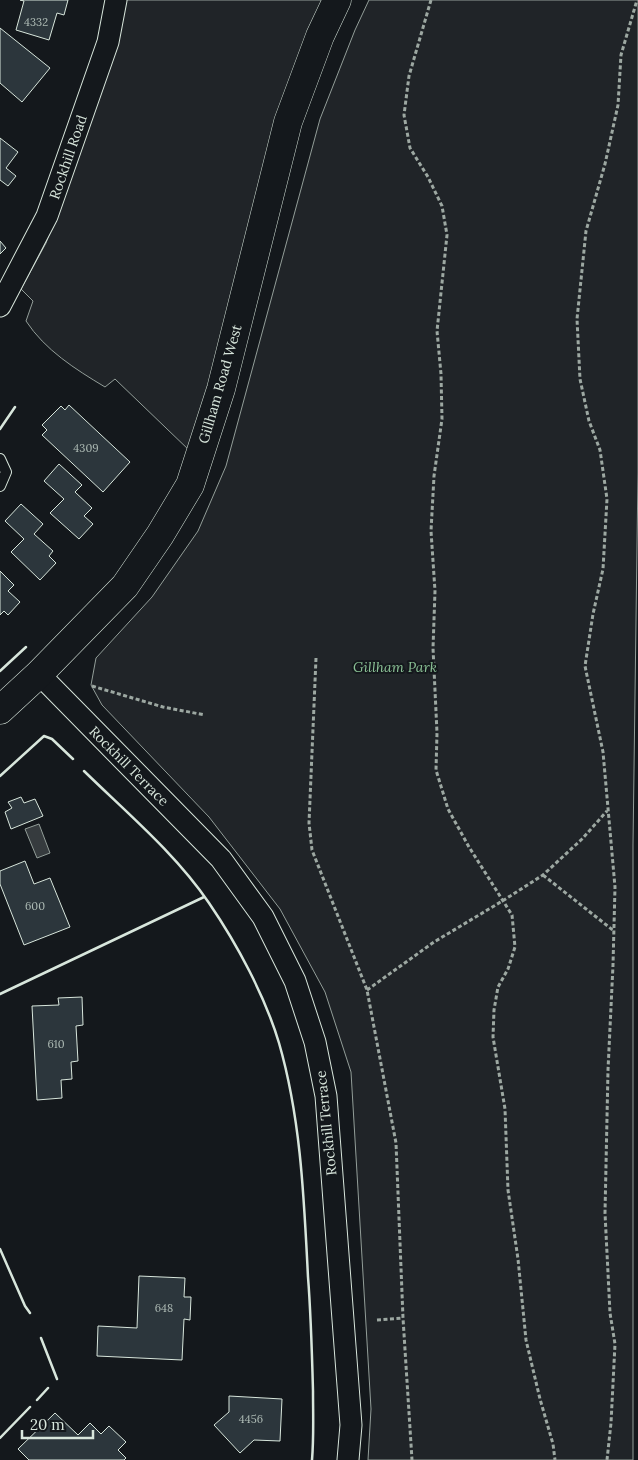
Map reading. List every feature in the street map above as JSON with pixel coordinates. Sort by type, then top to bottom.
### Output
[{"type":"main road","name":"Gillham Road West","points":[[0,710],[39,674],[125,586],[160,535],[190,485],[220,389],[288,122],[320,36],[337,0]]},
{"type":"street","name":"Rockhill Road","points":[[0,306],[47,216],[108,42],[116,0]]},
{"type":"street","name":"Rockhill Terrace","points":[[39,674],[221,859],[263,918],[295,981],[315,1042],[326,1096],[351,1425],[348,1460]]},
{"type":"lane","points":[[0,459],[6,472],[0,486]]},
{"type":"path","points":[[431,0],[409,76],[404,114],[410,148],[428,177],[442,206],[447,235],[437,331],[441,374],[442,419],[434,476],[431,531],[435,591],[433,648],[437,733],[436,770],[448,809],[469,847],[512,915],[515,947],[508,969],[498,987],[494,1010],[493,1037],[504,1109],[508,1190],[518,1259],[526,1340],[553,1444],[555,1460]]},
{"type":"path","points":[[607,1460],[615,1344],[610,1313],[605,1213],[615,887],[603,752],[585,666],[593,614],[603,570],[607,499],[600,450],[589,421],[580,379],[577,319],[586,231],[605,164],[618,105],[621,56],[637,0]]},
{"type":"path","points":[[316,658],[309,823],[312,850],[367,990],[396,1143],[402,1318],[412,1460]]},
{"type":"path","points":[[92,686],[163,707],[205,715]]},
{"type":"path","points":[[367,990],[434,942],[543,875],[582,839],[607,810]]},
{"type":"path","points":[[543,875],[614,931]]},
{"type":"path","points":[[377,1320],[402,1318]]},
{"type":"green space","points":[[125,0],[325,0],[191,452],[115,379],[105,387],[51,350],[26,321],[33,301],[21,289],[46,243],[104,84]]},
{"type":"green space","name":"Gillham Park","points":[[369,0],[638,0],[638,472],[633,845],[633,1460],[368,1460],[371,1409],[351,1072],[325,992],[280,909],[209,817],[102,705],[91,685],[96,658],[152,597],[198,531],[226,466],[320,119],[355,30]]},
{"type":"shaded area","points":[[39,824],[50,853],[37,858],[25,829]]},
{"type":"building","points":[[20,0],[68,0],[64,15],[57,13],[49,40],[16,30],[24,1]]},
{"type":"building","points":[[0,28],[50,68],[22,102],[0,83]]},
{"type":"building","points":[[0,138],[18,152],[6,168],[16,176],[8,186],[0,180]]},
{"type":"building","points":[[0,241],[6,248],[0,254]]},
{"type":"building","points":[[69,405],[130,462],[103,492],[42,435],[47,430],[42,425],[61,406],[65,410]]},
{"type":"building","points":[[59,464],[82,485],[75,492],[92,508],[84,516],[93,524],[79,539],[50,513],[64,499],[44,481]]},
{"type":"building","points":[[21,504],[43,524],[34,534],[53,551],[49,556],[56,563],[40,580],[11,552],[24,539],[5,521]]},
{"type":"building","points":[[0,571],[14,585],[8,591],[20,602],[8,615],[4,611],[0,615]]},
{"type":"building","points":[[21,797],[24,803],[35,799],[43,816],[11,829],[5,812],[12,808],[8,802]]},
{"type":"building","points":[[25,861],[34,884],[50,878],[70,927],[24,945],[0,884],[0,871]]},
{"type":"building","points":[[82,997],[83,1025],[76,1026],[78,1061],[71,1062],[72,1079],[61,1080],[62,1098],[37,1100],[32,1006],[59,1005],[58,998]]},
{"type":"building","points":[[139,1276],[185,1278],[184,1297],[191,1297],[190,1320],[184,1319],[182,1360],[97,1356],[98,1326],[137,1328]]},
{"type":"building","points":[[229,1396],[282,1399],[280,1441],[254,1440],[240,1453],[214,1425],[229,1412]]},
{"type":"building","points":[[55,1413],[78,1435],[90,1423],[101,1434],[109,1426],[126,1442],[118,1450],[126,1458],[124,1460],[29,1460],[18,1449]]},
{"type":"wall","points":[[0,429],[15,407]]},
{"type":"wall","points":[[0,671],[26,647]]},
{"type":"wall","points":[[0,776],[44,736],[52,739],[73,759]]},
{"type":"wall","points":[[84,771],[166,850],[209,903],[240,953],[266,1007],[279,1043],[297,1130],[305,1218],[313,1391],[312,1460]]},
{"type":"wall","points":[[0,994],[204,897]]},
{"type":"wall","points":[[0,1249],[25,1306],[30,1313]]},
{"type":"wall","points":[[41,1338],[57,1379]]},
{"type":"wall","points":[[37,1400],[48,1388]]},
{"type":"wall","points":[[0,1438],[30,1407]]}]
